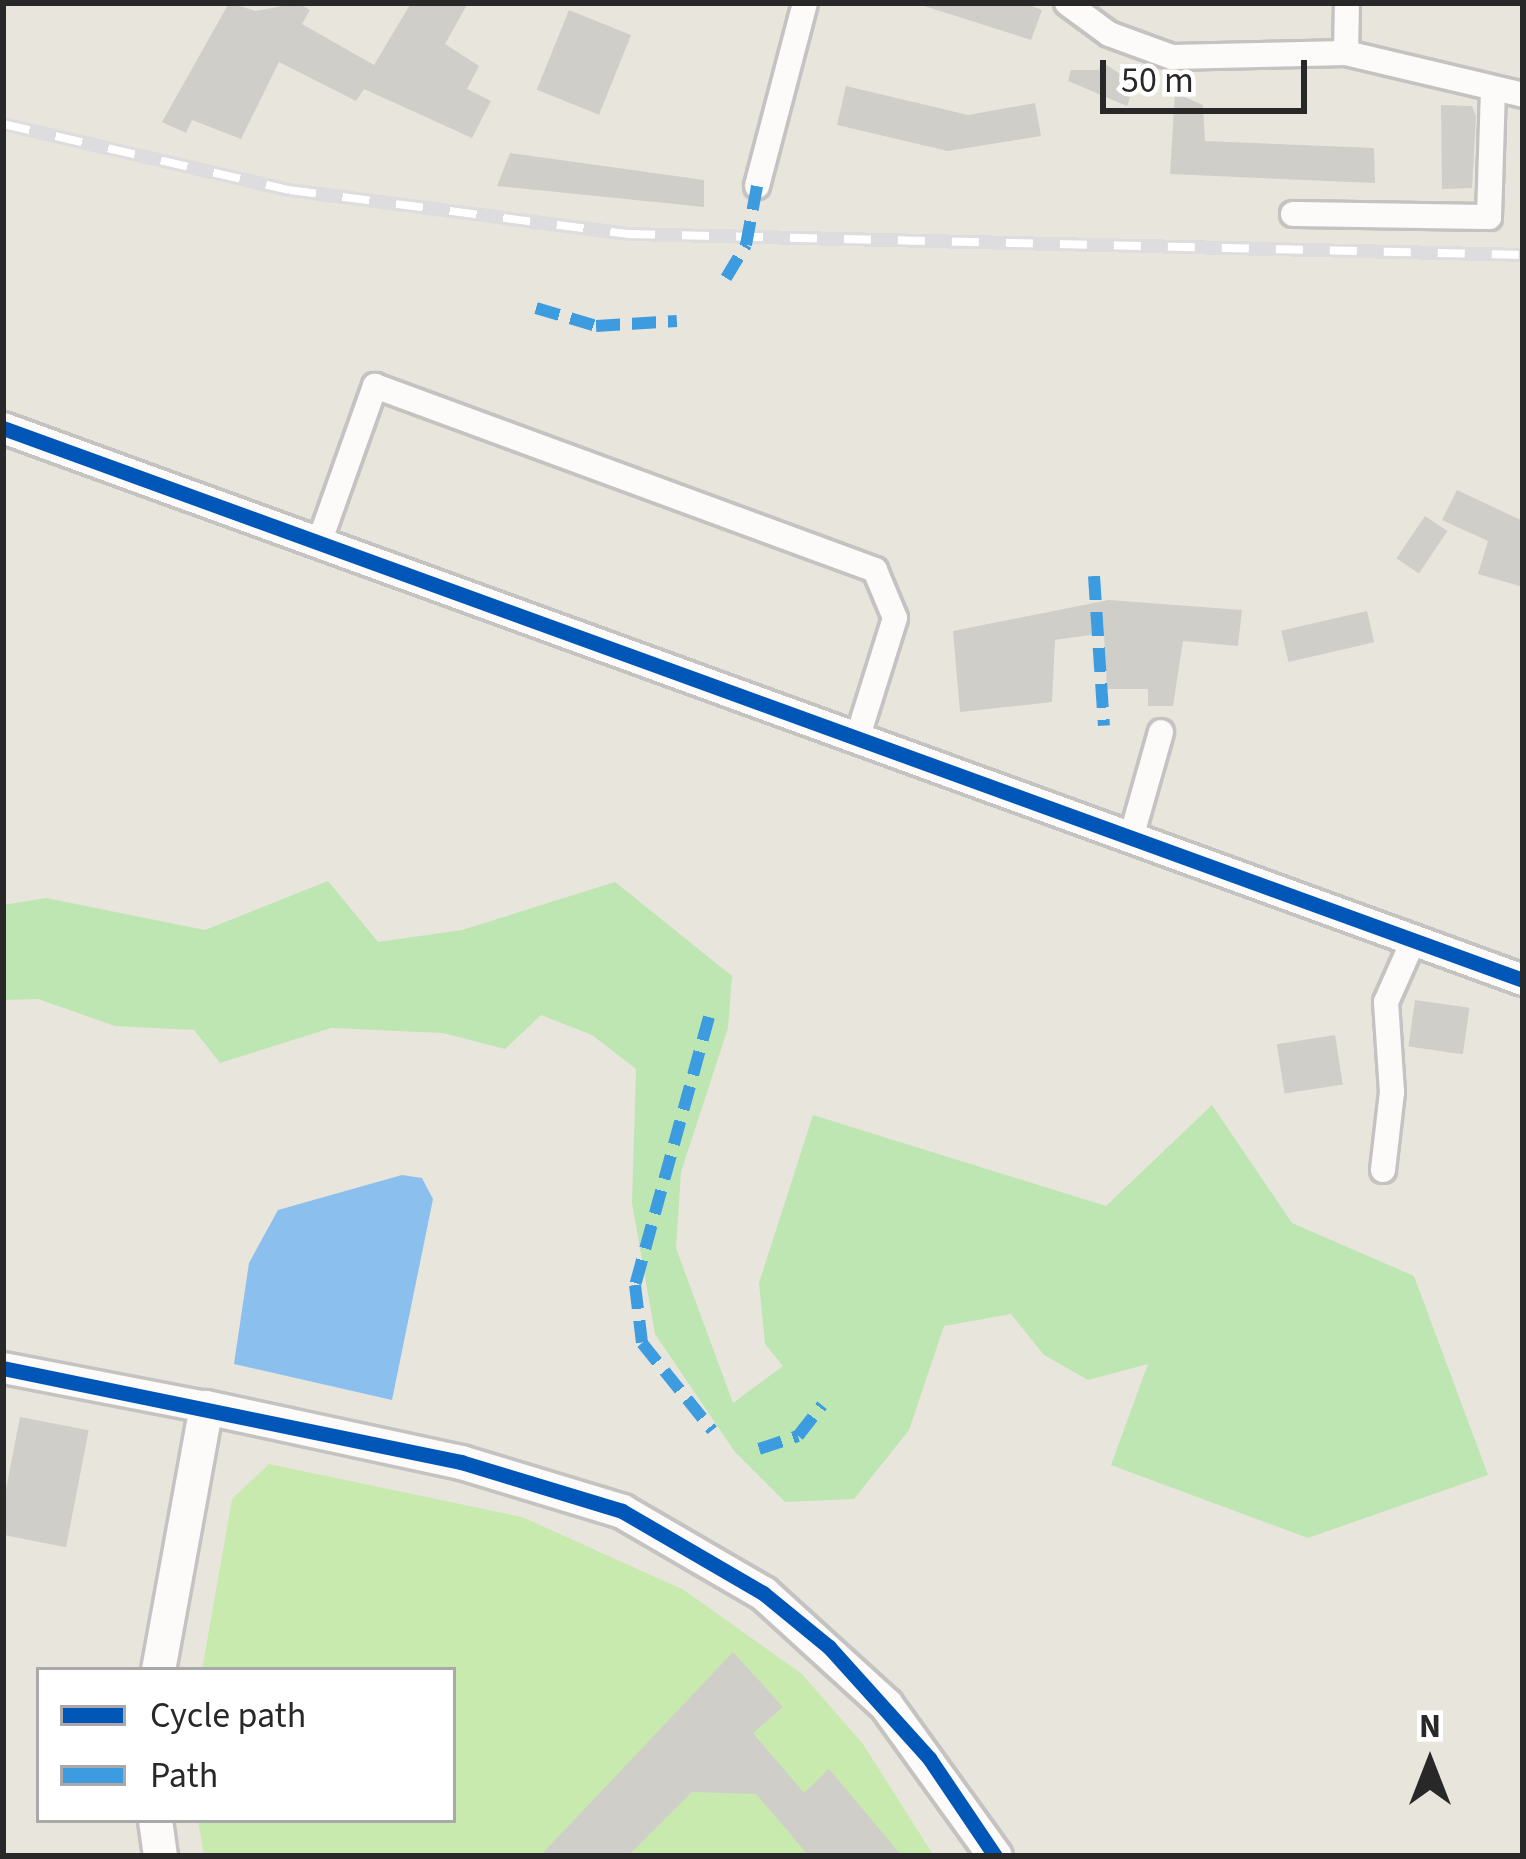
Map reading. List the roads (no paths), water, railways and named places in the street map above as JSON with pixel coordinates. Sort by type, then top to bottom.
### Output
[{"type":"main road","points":[[159,1667],[206,1407],[542,1483],[695,1549],[858,1676],[929,1758],[994,1856]]},
{"type":"main road","points":[[155,1823],[160,1856]]},
{"type":"street","points":[[758,186],[805,3]]},
{"type":"street","points":[[1067,3],[1109,34],[1172,57],[1346,52],[1493,92],[1523,95]]},
{"type":"street","points":[[1346,3],[1346,52]]},
{"type":"street","points":[[1293,214],[1489,217],[1493,92]]},
{"type":"street","points":[[319,543],[375,386],[875,570],[895,618],[857,739]]},
{"type":"street","points":[[3,428],[1523,980]]},
{"type":"street","points":[[1131,838],[1161,732]]},
{"type":"street","points":[[1384,1169],[1392,1092],[1383,1029],[1414,939]]},
{"type":"street","points":[[3,1368],[206,1407]]},
{"type":"water","points":[[402,1175],[422,1178],[433,1199],[392,1400],[234,1364],[249,1263],[278,1210]]},
{"type":"railway","points":[[3,124],[289,190],[628,234],[1523,255]]}]
